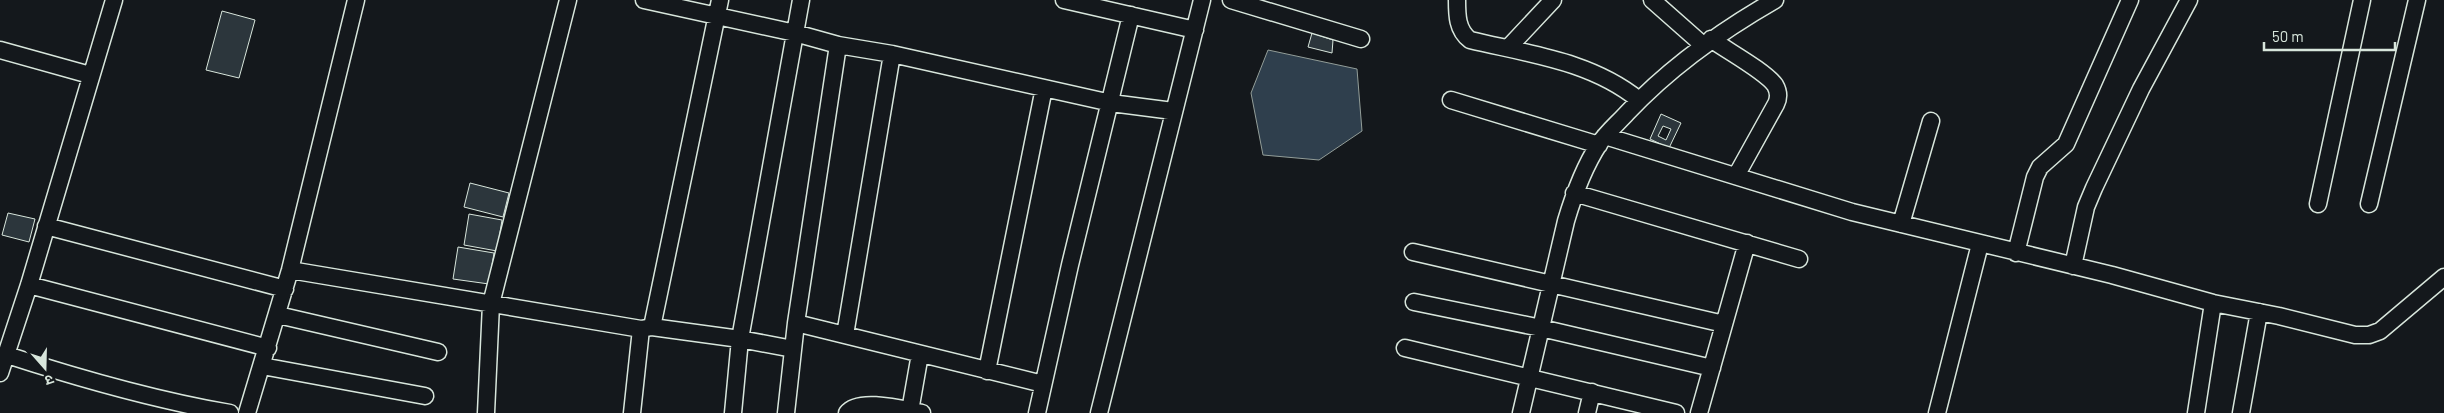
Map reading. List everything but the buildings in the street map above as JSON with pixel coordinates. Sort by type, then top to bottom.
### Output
[{"type":"street","points":[[0,373],[29,285],[90,75],[114,0]]},
{"type":"street","points":[[247,413],[285,289],[356,0]]},
{"type":"street","points":[[486,413],[491,304],[568,0]]},
{"type":"street","points":[[644,0],[718,8],[838,45],[892,54],[1111,103],[1173,111]]},
{"type":"street","points":[[733,413],[740,339],[801,0]]},
{"type":"street","points":[[1064,0],[1195,30]]},
{"type":"street","points":[[1099,413],[1202,0]]},
{"type":"street","points":[[1231,0],[1360,39]]},
{"type":"street","points":[[1470,0],[1457,6],[1460,27],[1464,35],[1470,40],[1551,57],[1591,71],[1619,85],[1639,100]]},
{"type":"street","points":[[1508,48],[1553,0]]},
{"type":"street","points":[[1652,0],[1707,42],[1765,76],[1774,84],[1778,92],[1776,104],[1736,176]]},
{"type":"street","points":[[1521,413],[1574,193],[1602,140],[1639,100],[1707,42],[1775,0]]},
{"type":"street","points":[[2016,252],[2035,177],[2040,167],[2066,144],[2130,0]]},
{"type":"street","points":[[2073,266],[2086,207],[2094,188],[2141,89],[2189,0]]},
{"type":"street","points":[[2318,204],[2362,0]]},
{"type":"street","points":[[2369,204],[2417,0]]},
{"type":"street","points":[[632,413],[647,328],[718,8]]},
{"type":"street","points":[[1037,413],[1070,265],[1131,15]]},
{"type":"street","points":[[786,413],[796,323],[838,45]]},
{"type":"street","points":[[0,50],[90,75]]},
{"type":"street","points":[[845,335],[892,54]]},
{"type":"street","points":[[987,371],[1044,88]]},
{"type":"street","points":[[1451,100],[1736,176],[1852,212],[2073,266],[2213,303],[2355,335],[2369,335],[2390,324],[2444,277]]},
{"type":"street","points":[[1901,224],[1931,121]]},
{"type":"street","points":[[1574,193],[1799,259]]},
{"type":"street","points":[[46,226],[285,289]]},
{"type":"street","points":[[1699,413],[1747,243]]},
{"type":"street","points":[[1937,413],[1980,244]]},
{"type":"street","points":[[1413,252],[1724,324]]},
{"type":"street","points":[[290,270],[491,304],[647,328],[740,339],[793,349]]},
{"type":"street","points":[[29,285],[268,348]]},
{"type":"street","points":[[1414,302],[1541,328],[1712,368]]},
{"type":"street","points":[[2196,413],[2213,303]]},
{"type":"street","points":[[2241,413],[2259,312]]},
{"type":"street","points":[[278,315],[438,352]]},
{"type":"street","points":[[796,323],[1043,384]]},
{"type":"street","points":[[1406,348],[1676,413]]},
{"type":"street","points":[[847,413],[850,409],[862,404],[916,412],[920,354]]},
{"type":"street","points":[[7,355],[88,381],[171,403],[230,413]]},
{"type":"street","points":[[262,366],[425,396]]},
{"type":"street","points":[[1587,413],[1592,392]]},
{"type":"water","points":[[1268,50],[1357,69],[1362,131],[1319,160],[1263,155],[1251,93]]}]
